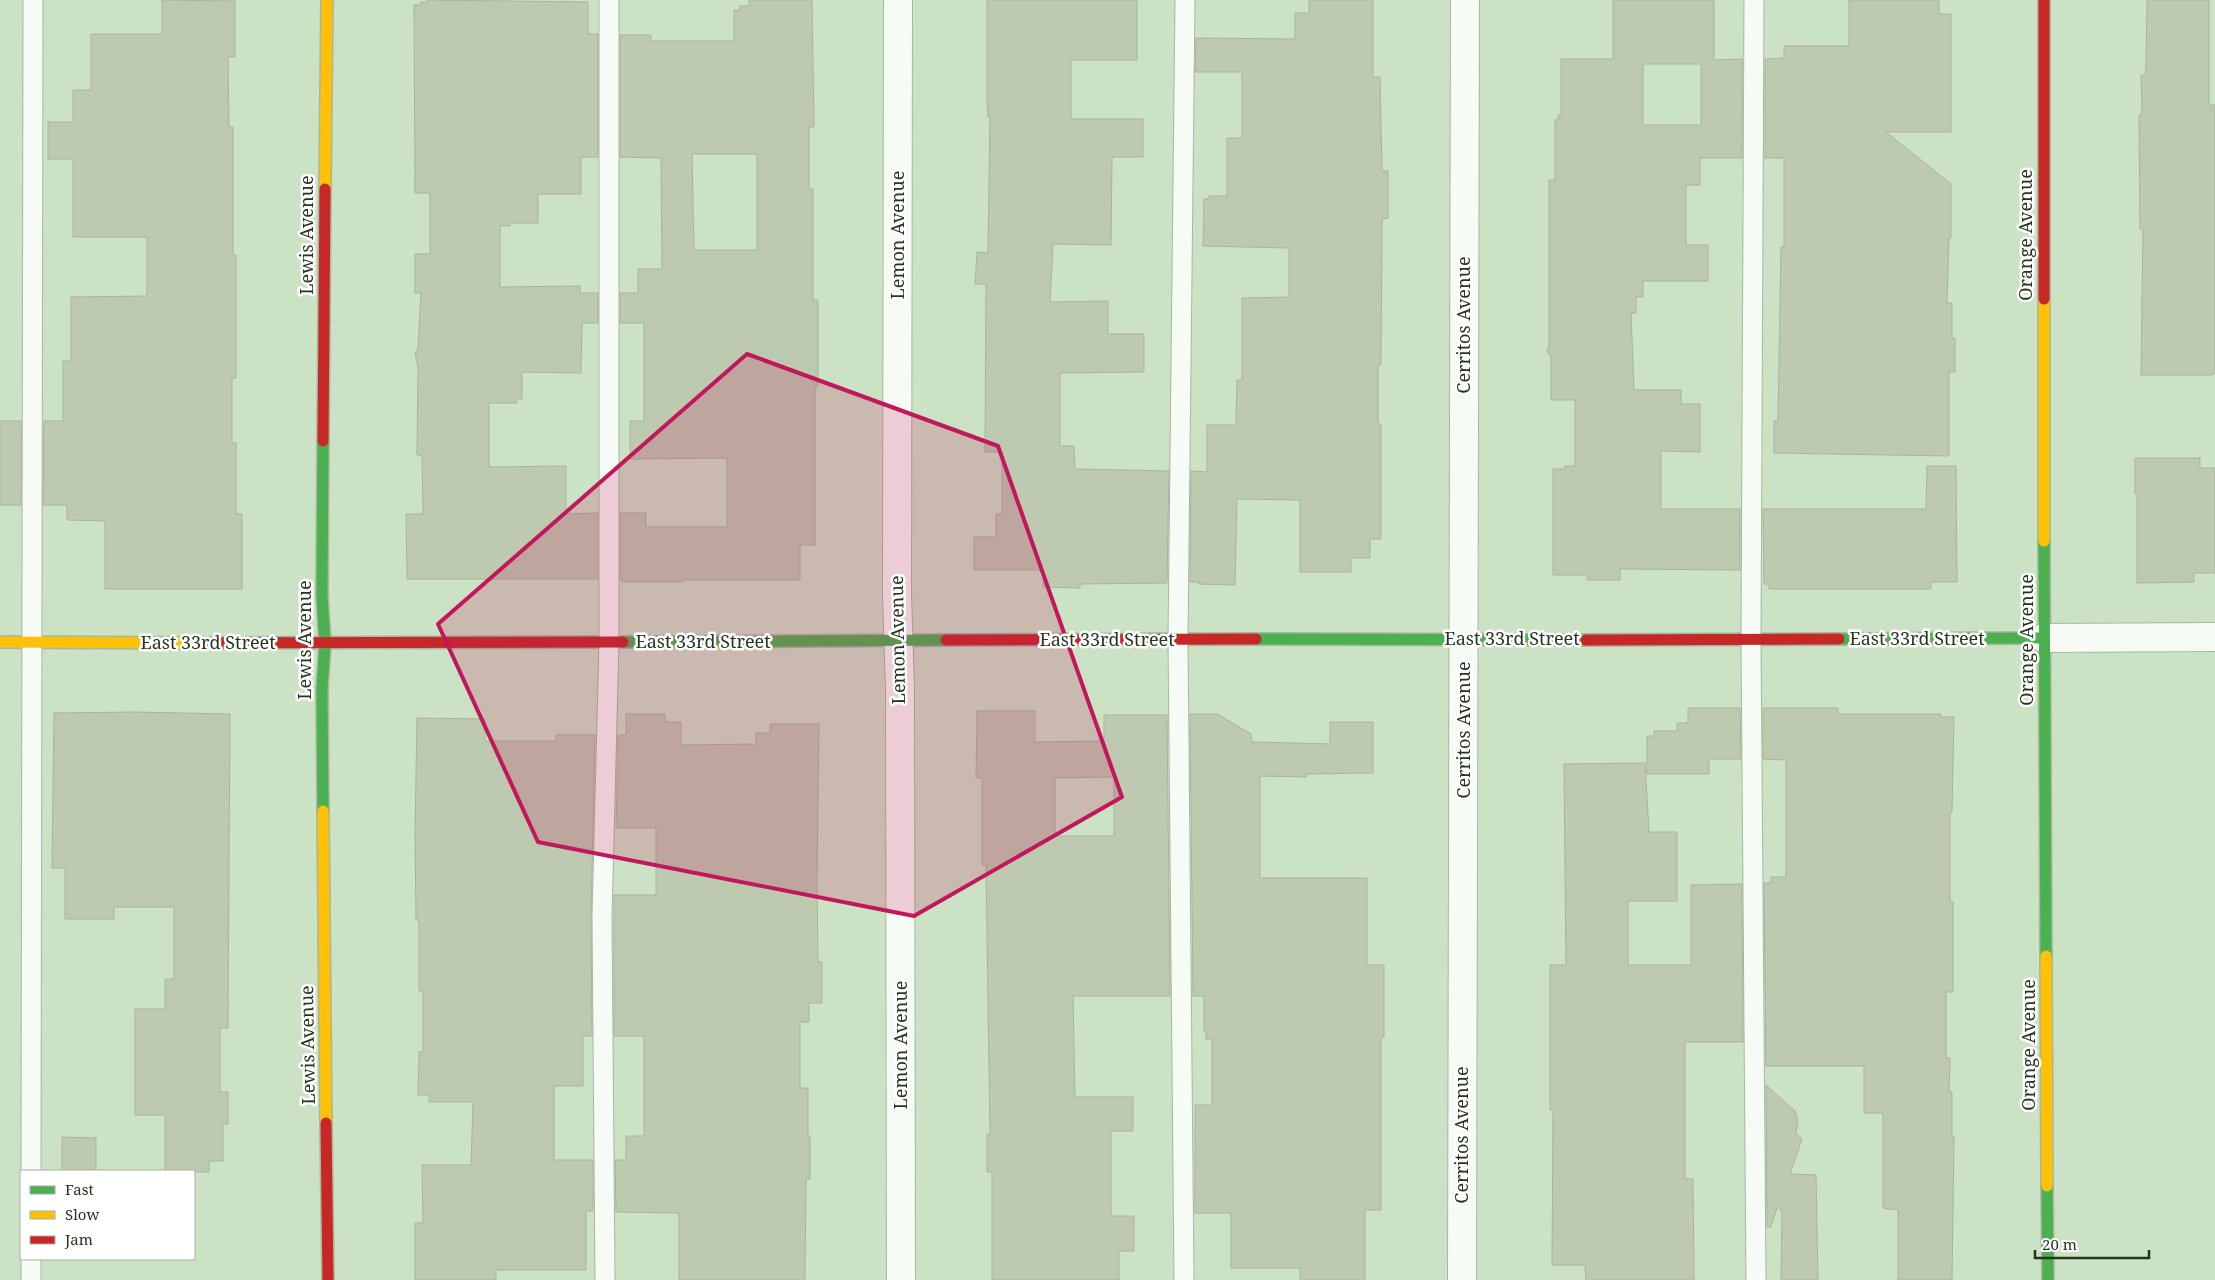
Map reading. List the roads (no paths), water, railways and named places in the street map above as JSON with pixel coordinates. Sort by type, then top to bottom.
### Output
[{"type":"street","name":"Lewis Avenue","points":[[327,0],[322,585],[325,644],[322,689],[328,1280]]},
{"type":"street","name":"Lemon Avenue","points":[[898,0],[897,595],[899,641],[901,1280]]},
{"type":"street","name":"Cerritos Avenue","points":[[1462,1280],[1465,0]]},
{"type":"street","name":"Orange Avenue","points":[[2044,0],[2044,638],[2048,1280]]},
{"type":"street","name":"East 33rd Street","points":[[0,642],[325,644],[1464,638],[1751,640],[2215,638]]},
{"type":"lane","points":[[31,1170],[33,0]]},
{"type":"lane","points":[[605,1280],[602,917],[609,642],[609,0]]},
{"type":"lane","points":[[1184,1280],[1178,639],[1185,0]]},
{"type":"lane","points":[[1754,0],[1751,640],[1756,1280]]},
{"type":"lane","points":[[31,1260],[31,1280]]}]
